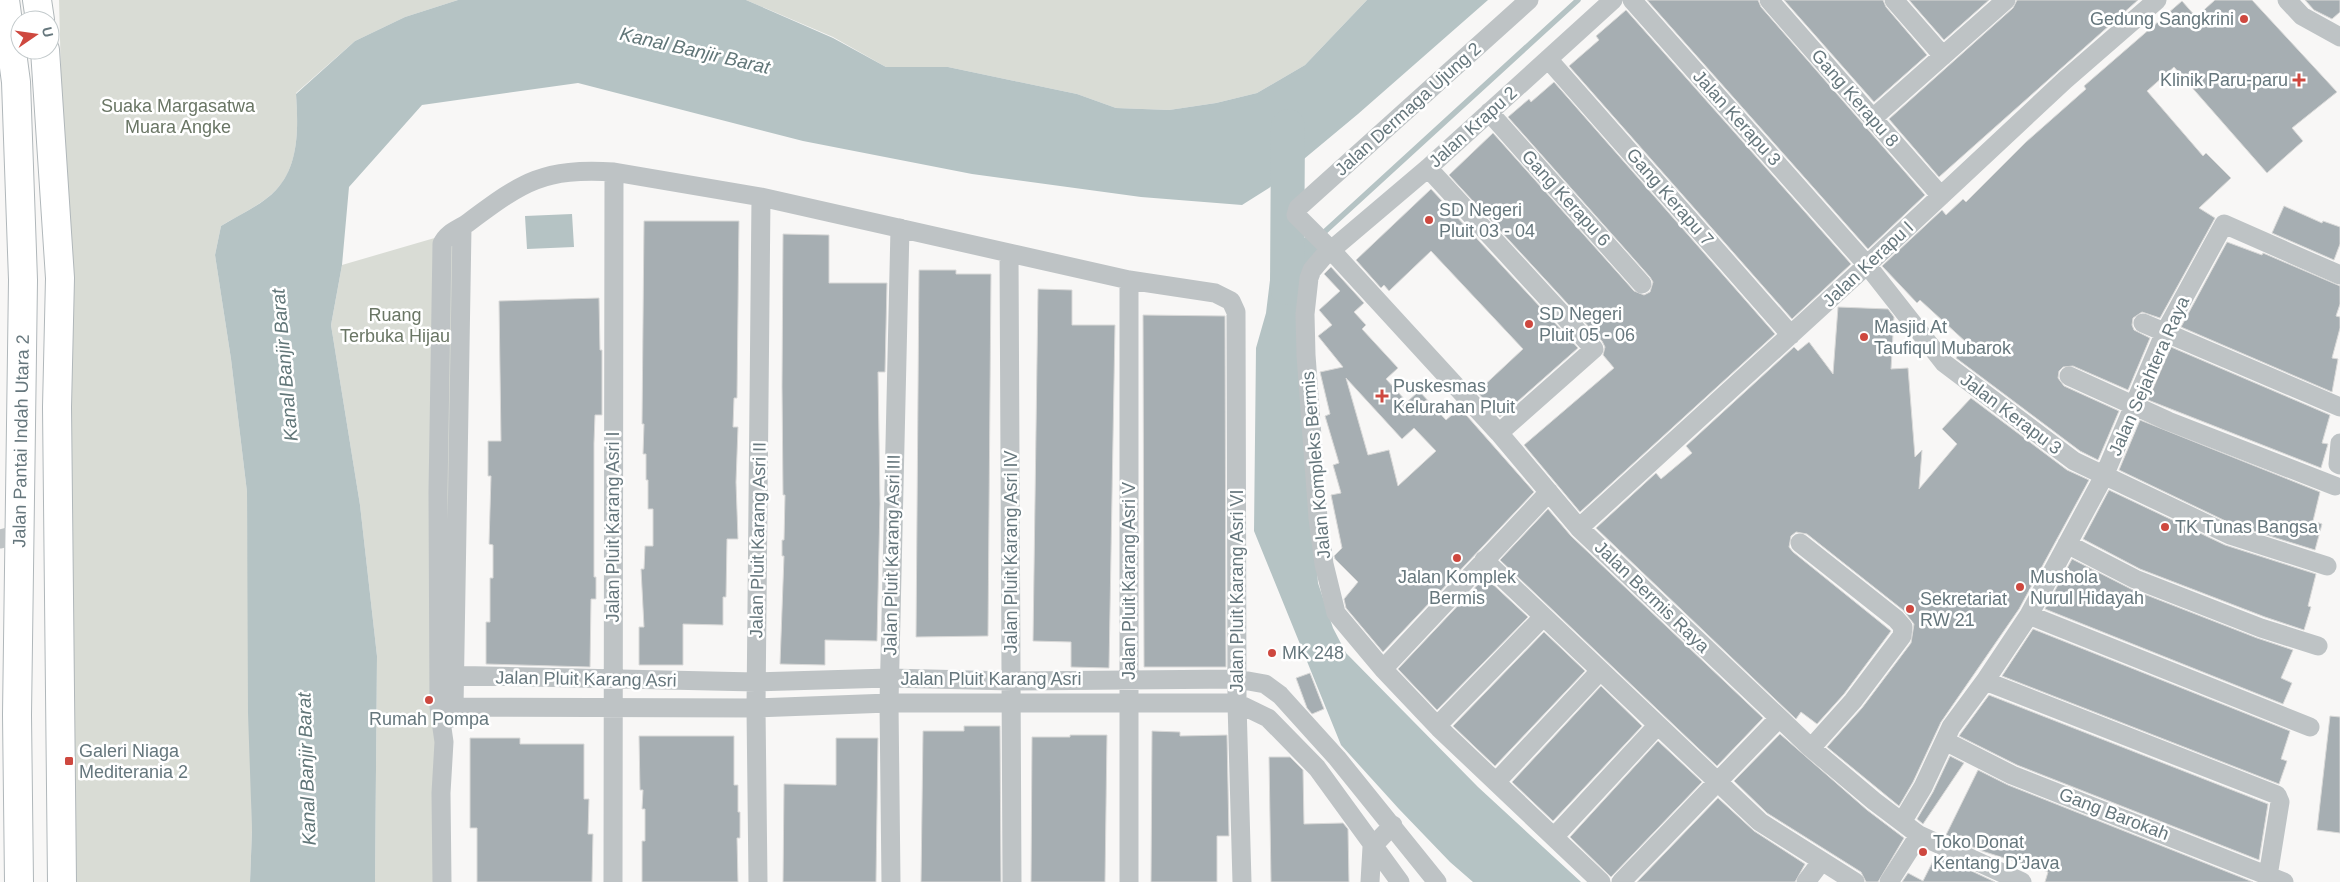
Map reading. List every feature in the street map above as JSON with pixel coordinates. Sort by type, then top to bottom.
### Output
[{"type":"street","name":"Jalan Pantai Indah Utara 2","points":[[4,0],[16,82],[24,280],[10,537],[17,716],[19,882]]},
{"type":"street","name":"Jalan Dermaga Ujung 2","points":[[1300,219],[1296,215],[1298,208],[1529,0]]},
{"type":"street","name":"Jalan Krapu 2","points":[[1328,248],[1428,168],[1613,0]]},
{"type":"street","name":"Jalan Kerapu 3","points":[[1632,0],[1868,266],[1944,363],[2074,462],[2230,535],[2326,566]]},
{"type":"street","name":"Gang Kerapu 8","points":[[1769,0],[1941,196]]},
{"type":"street","points":[[1894,0],[1943,56]]},
{"type":"street","points":[[1872,118],[2006,0]]},
{"type":"street","name":"Jalan Kerapu I","points":[[1579,528],[1868,266],[2064,80],[2157,0]]},
{"type":"street","points":[[2288,0],[2302,16],[2340,37]]},
{"type":"street","name":"Gang Kerapu 7","points":[[1548,59],[1791,335]]},
{"type":"street","name":"Jalan Pantai Indah Utara 2","points":[[46,60],[60,278],[57,407],[62,882]]},
{"type":"street","name":"Gang Kerapu 6","points":[[1489,112],[1642,284]]},
{"type":"street","points":[[1428,168],[1594,349],[1499,433]]},
{"type":"street","points":[[447,676],[438,492],[442,244],[449,234],[462,228],[527,182],[550,174],[566,172],[614,172],[761,197],[1129,280]]},
{"type":"street","name":"Jalan Pluit Karang Asri I","points":[[613,882],[614,172]]},
{"type":"street","name":"Jalan Pluit Karang Asri II","points":[[758,882],[756,682],[761,197]]},
{"type":"street","name":"Jalan Bermis Raya","points":[[1300,219],[1499,433],[1579,528],[1811,748],[1919,835],[2022,882]]},
{"type":"street","name":"Jalan Sejahtera Raya","points":[[1902,822],[1945,742],[1951,727],[1985,681],[2029,615],[2104,476],[2165,332],[2224,224],[2340,276]]},
{"type":"street","points":[[442,882],[441,793],[462,289],[462,228]]},
{"type":"street","name":"Jalan Pluit Karang Asri III","points":[[891,882],[889,678],[900,228]]},
{"type":"street","name":"Jalan Kompleks Bermis","points":[[1328,248],[1310,274],[1305,314],[1318,518],[1324,564],[1336,613],[1383,669],[1437,726],[1601,882]]},
{"type":"street","name":"Jalan Pluit Karang Asri IV","points":[[1009,253],[1012,882]]},
{"type":"street","name":"Jalan Pluit Karang Asri VI","points":[[1129,280],[1215,293],[1232,301],[1236,312],[1237,703],[1242,882]]},
{"type":"street","name":"Jalan Pluit Karang Asri V","points":[[1129,280],[1129,882]]},
{"type":"street","points":[[442,289],[462,289]]},
{"type":"street","points":[[2143,323],[2340,407]]},
{"type":"street","points":[[2069,376],[2168,421],[2335,486]]},
{"type":"street","points":[[2339,464],[2340,443]]},
{"type":"street","points":[[1383,669],[1549,492]]},
{"type":"street","points":[[1800,543],[1896,619],[1903,627],[1902,636],[1869,679],[1811,748]]},
{"type":"street","points":[[2067,544],[2135,579],[2261,628],[2318,646]]},
{"type":"street","points":[[1484,560],[1760,822],[1855,882]]},
{"type":"street","points":[[2029,615],[2310,727]]},
{"type":"street","points":[[1437,726],[1542,616]]},
{"type":"street","points":[[1496,782],[1600,671]]},
{"type":"street","name":"Jalan Pluit Karang Asri","points":[[447,676],[756,682],[889,678],[1012,681],[1237,679],[1265,684],[1280,695],[1337,758],[1393,825],[1437,882]]},
{"type":"street","points":[[1985,681],[2277,796],[2280,802],[2276,879]]},
{"type":"street","name":"Jalan Pluit Karang Asri","points":[[446,707],[756,708],[889,703],[1237,703],[1268,718],[1317,768],[1400,882]]},
{"type":"street","points":[[1621,882],[1779,718]]},
{"type":"street","points":[[1554,837],[1657,726]]},
{"type":"street","name":"Gang Barokah","points":[[1945,742],[2012,775],[2276,879]]},
{"type":"street","points":[[1370,882],[1372,846],[1393,825]]},
{"type":"street","points":[[1889,882],[1919,835]]},
{"type":"street","points":[[1806,882],[1821,862]]},
{"type":"green space","name":"Suaka Margasatwa Muara Angke","points":[[59,0],[458,0],[405,17],[355,41],[296,93],[296,144],[290,169],[284,180],[264,200],[221,226],[215,255],[231,359],[247,492],[252,830],[250,882],[74,882],[72,505]]},
{"type":"green space","points":[[746,0],[1367,0],[1305,65],[1257,93],[1216,103],[1169,110],[1116,108],[1077,94],[948,67],[886,67],[833,37]]},
{"type":"green space","name":"Ruang Terbuka Hijau","points":[[462,230],[436,882],[375,882],[377,656],[360,505],[331,325],[342,265]]},
{"type":"water","name":"Kanal Banjir Barat","points":[[458,0],[746,0],[833,38],[886,67],[948,67],[1077,94],[1116,108],[1169,110],[1216,103],[1257,93],[1305,65],[1367,0],[1488,0],[1358,114],[1269,188],[1242,205],[1141,197],[972,174],[803,141],[578,83],[422,105],[349,187],[342,265],[331,325],[360,505],[377,656],[375,882],[250,882],[252,830],[248,713],[247,492],[231,359],[215,255],[221,226],[264,200],[284,180],[290,169],[296,144],[296,94],[355,41],[405,17]]},
{"type":"water","points":[[572,214],[574,247],[527,249],[525,216]]},
{"type":"water","points":[[1306,237],[1325,253],[1309,270],[1309,463],[1318,583],[1333,628],[1346,653],[1478,787],[1581,882],[1473,882],[1450,862],[1341,745],[1254,531],[1256,348],[1266,313],[1274,247]]},
{"type":"building","points":[[1647,0],[1758,0],[1761,7],[1925,195],[1868,249]]},
{"type":"building","points":[[1784,0],[1883,0],[1886,7],[1927,55],[1874,102]]},
{"type":"building","points":[[1909,0],[1989,0],[1944,40]]},
{"type":"building","points":[[2017,0],[2138,0],[1939,177],[1889,119],[2013,8]]},
{"type":"building","points":[[2215,0],[2252,0],[2337,92],[2292,128],[2303,141],[2267,173],[2174,67],[2147,91],[2203,156],[2206,153],[2231,178],[2199,208],[2215,218],[2160,318],[2142,312],[2133,318],[2132,325],[2134,330],[2150,338],[2128,390],[2073,366],[2063,367],[2059,371],[2058,378],[2064,386],[2119,411],[2098,460],[2080,451],[1956,358],[1967,343],[1920,300],[1917,303],[1882,266],[1942,210],[1946,215],[1963,199],[1966,202],[2026,142],[2086,89],[2084,86],[2182,1],[2196,17]]},
{"type":"building","points":[[2305,0],[2340,0],[2340,12],[2332,19],[2314,10]]},
{"type":"building","points":[[1626,10],[1851,264],[1792,319],[1569,66],[1599,40],[1596,36]]},
{"type":"building","points":[[1554,82],[1775,334],[1580,512],[1524,445],[1614,368],[1603,355],[1605,347],[1602,341],[1449,175],[1493,133],[1634,291],[1644,295],[1650,292],[1653,282],[1650,277],[1508,117],[1529,99],[1531,102]]},
{"type":"building","points":[[1431,189],[1578,348],[1500,417],[1477,392],[1523,349],[1431,251],[1389,291],[1384,285],[1381,288],[1356,260]]},
{"type":"building","points":[[2284,206],[2322,223],[2323,221],[2340,227],[2340,244],[2334,260],[2272,233]]},
{"type":"building","points":[[644,221],[739,221],[737,398],[734,398],[733,427],[738,427],[736,482],[738,539],[727,539],[726,597],[723,597],[723,625],[683,624],[683,665],[639,665],[639,627],[644,627],[641,569],[644,569],[645,546],[653,546],[653,509],[648,509],[648,480],[646,480],[646,454],[643,454],[644,424],[642,424]]},
{"type":"building","points":[[783,234],[829,235],[829,283],[887,283],[885,372],[878,372],[880,504],[877,641],[825,640],[825,665],[780,664],[784,556],[782,556],[782,540],[784,540],[785,495],[783,495],[782,386]]},
{"type":"building","points":[[2227,242],[2262,255],[2263,253],[2340,286],[2340,304],[2336,316],[2340,317],[2340,328],[2332,358],[2338,359],[2332,392],[2181,327]]},
{"type":"building","points":[[1331,267],[1364,303],[1354,312],[1366,325],[1362,329],[1398,368],[1386,379],[1407,402],[1419,391],[1446,420],[1460,408],[1534,492],[1383,652],[1346,608],[1344,599],[1358,582],[1334,556],[1342,548],[1331,495],[1341,493],[1333,465],[1339,463],[1325,416],[1330,414],[1320,372],[1343,367],[1318,336],[1332,325],[1319,310],[1340,291],[1324,274]],"holes":[[[1346,378],[1402,439],[1414,428],[1436,451],[1398,486],[1389,450],[1368,455]]]},
{"type":"building","points":[[919,270],[956,270],[956,274],[991,274],[988,636],[916,637]]},
{"type":"building","points":[[1038,289],[1072,290],[1072,325],[1115,325],[1109,668],[1071,667],[1071,642],[1033,641]]},
{"type":"building","points":[[599,298],[600,350],[602,350],[602,415],[595,415],[594,577],[596,577],[596,599],[591,599],[590,667],[486,664],[486,622],[490,622],[490,578],[493,578],[493,545],[489,544],[491,476],[488,476],[488,441],[501,441],[499,301]]},
{"type":"building","points":[[1838,307],[1888,309],[1894,317],[1891,369],[1908,368],[1915,457],[1922,450],[1919,489],[1957,444],[1942,429],[1971,398],[2067,470],[2089,480],[2019,609],[1941,722],[1913,782],[1899,806],[1827,747],[1862,708],[1911,643],[1914,624],[1903,610],[1807,534],[1796,532],[1791,536],[1789,547],[1793,552],[1891,631],[1844,694],[1817,724],[1801,712],[1796,719],[1596,528],[1656,473],[1661,479],[1692,453],[1686,446],[1794,347],[1798,351],[1809,342],[1833,374]]},
{"type":"building","points":[[1143,315],[1225,316],[1226,667],[1144,667]]},
{"type":"building","points":[[2171,347],[2330,415],[2322,443],[2328,444],[2321,468],[2148,400]]},
{"type":"building","points":[[2140,420],[2320,492],[2313,521],[2322,524],[2315,550],[2234,525],[2119,470]]},
{"type":"building","points":[[2109,490],[2225,545],[2316,574],[2308,606],[2311,607],[2304,630],[2140,569],[2083,539]]},
{"type":"building","points":[[1548,509],[1571,536],[1763,718],[1717,766],[1500,560]]},
{"type":"building","points":[[2072,559],[2131,589],[2293,650],[2281,678],[2292,683],[2283,704],[2045,609]]},
{"type":"building","points":[[1485,577],[1528,617],[1437,710],[1398,669]]},
{"type":"building","points":[[2033,629],[2290,731],[2281,759],[2287,761],[2279,784],[2002,676]]},
{"type":"building","points":[[1544,632],[1585,671],[1495,766],[1453,726]]},
{"type":"building","points":[[1310,673],[1324,709],[1312,714],[1307,708],[1296,678]]},
{"type":"building","points":[[1601,686],[1642,726],[1553,821],[1512,782]]},
{"type":"building","points":[[1989,695],[2268,804],[2259,860],[2017,765],[1959,736]]},
{"type":"building","points":[[2330,716],[2340,717],[2340,833],[2317,830]]},
{"type":"building","points":[[964,726],[1000,726],[1001,882],[921,882],[923,731],[964,731]]},
{"type":"building","points":[[1152,731],[1180,732],[1180,736],[1227,735],[1229,836],[1217,836],[1217,882],[1151,882]]},
{"type":"building","points":[[1780,734],[1867,810],[1904,838],[1878,882],[1866,882],[1861,872],[1767,813],[1734,781]]},
{"type":"building","points":[[1070,735],[1107,735],[1105,882],[1031,882],[1032,737],[1070,737]]},
{"type":"building","points":[[639,736],[734,736],[734,785],[738,785],[738,812],[740,812],[740,838],[737,838],[738,882],[642,882],[642,841],[645,841],[645,809],[642,809],[643,790],[640,790]]},
{"type":"building","points":[[470,738],[520,738],[520,744],[584,744],[584,799],[589,799],[588,834],[593,834],[592,882],[477,882],[477,828],[470,828]]},
{"type":"building","points":[[836,738],[878,738],[876,882],[783,882],[784,784],[836,785]]},
{"type":"building","points":[[1658,741],[1702,782],[1611,877],[1570,837]]},
{"type":"building","points":[[1950,756],[1964,763],[1923,824],[1917,819],[1933,792]]},
{"type":"building","points":[[1269,757],[1290,757],[1303,770],[1304,824],[1343,823],[1348,829],[1349,882],[1271,882]]},
{"type":"building","points":[[1978,770],[2008,785],[2253,882],[2045,882],[2048,872],[1982,851],[1946,835]]},
{"type":"building","points":[[1718,798],[1754,831],[1805,864],[1795,882],[1637,882]]},
{"type":"building","points":[[1936,855],[1995,882],[1902,882],[1908,873],[1923,881]]},
{"type":"waterway","points":[[1320,236],[1578,0]]},
{"type":"waterway","points":[[1287,288],[1288,126]]},
{"type":"place","name":"Gedung Sangkrini","points":[[2244,19]]},
{"type":"place","name":"Klinik Paru-paru","points":[[2299,80]]},
{"type":"place","name":"SD Negeri Pluit 03 - 04","points":[[1429,220]]},
{"type":"place","name":"SD Negeri Pluit 05 - 06","points":[[1529,324]]},
{"type":"place","name":"Masjid At Taufiqul Mubarok","points":[[1864,337]]},
{"type":"place","name":"Puskesmas Kelurahan Pluit","points":[[1382,396]]},
{"type":"place","name":"TK Tunas Bangsa","points":[[2165,527]]},
{"type":"place","name":"Jalan Komplek Bermis","points":[[1457,558]]},
{"type":"place","name":"Mushola Nurul Hidayah","points":[[2020,587]]},
{"type":"place","name":"Sekretariat RW 21","points":[[1910,609]]},
{"type":"place","name":"MK 248","points":[[1272,653]]},
{"type":"place","name":"Rumah Pompa","points":[[429,700]]},
{"type":"place","name":"Galeri Niaga Mediterania 2","points":[[69,761]]},
{"type":"place","name":"Toko Donat Kentang D'Java","points":[[1923,852]]}]
